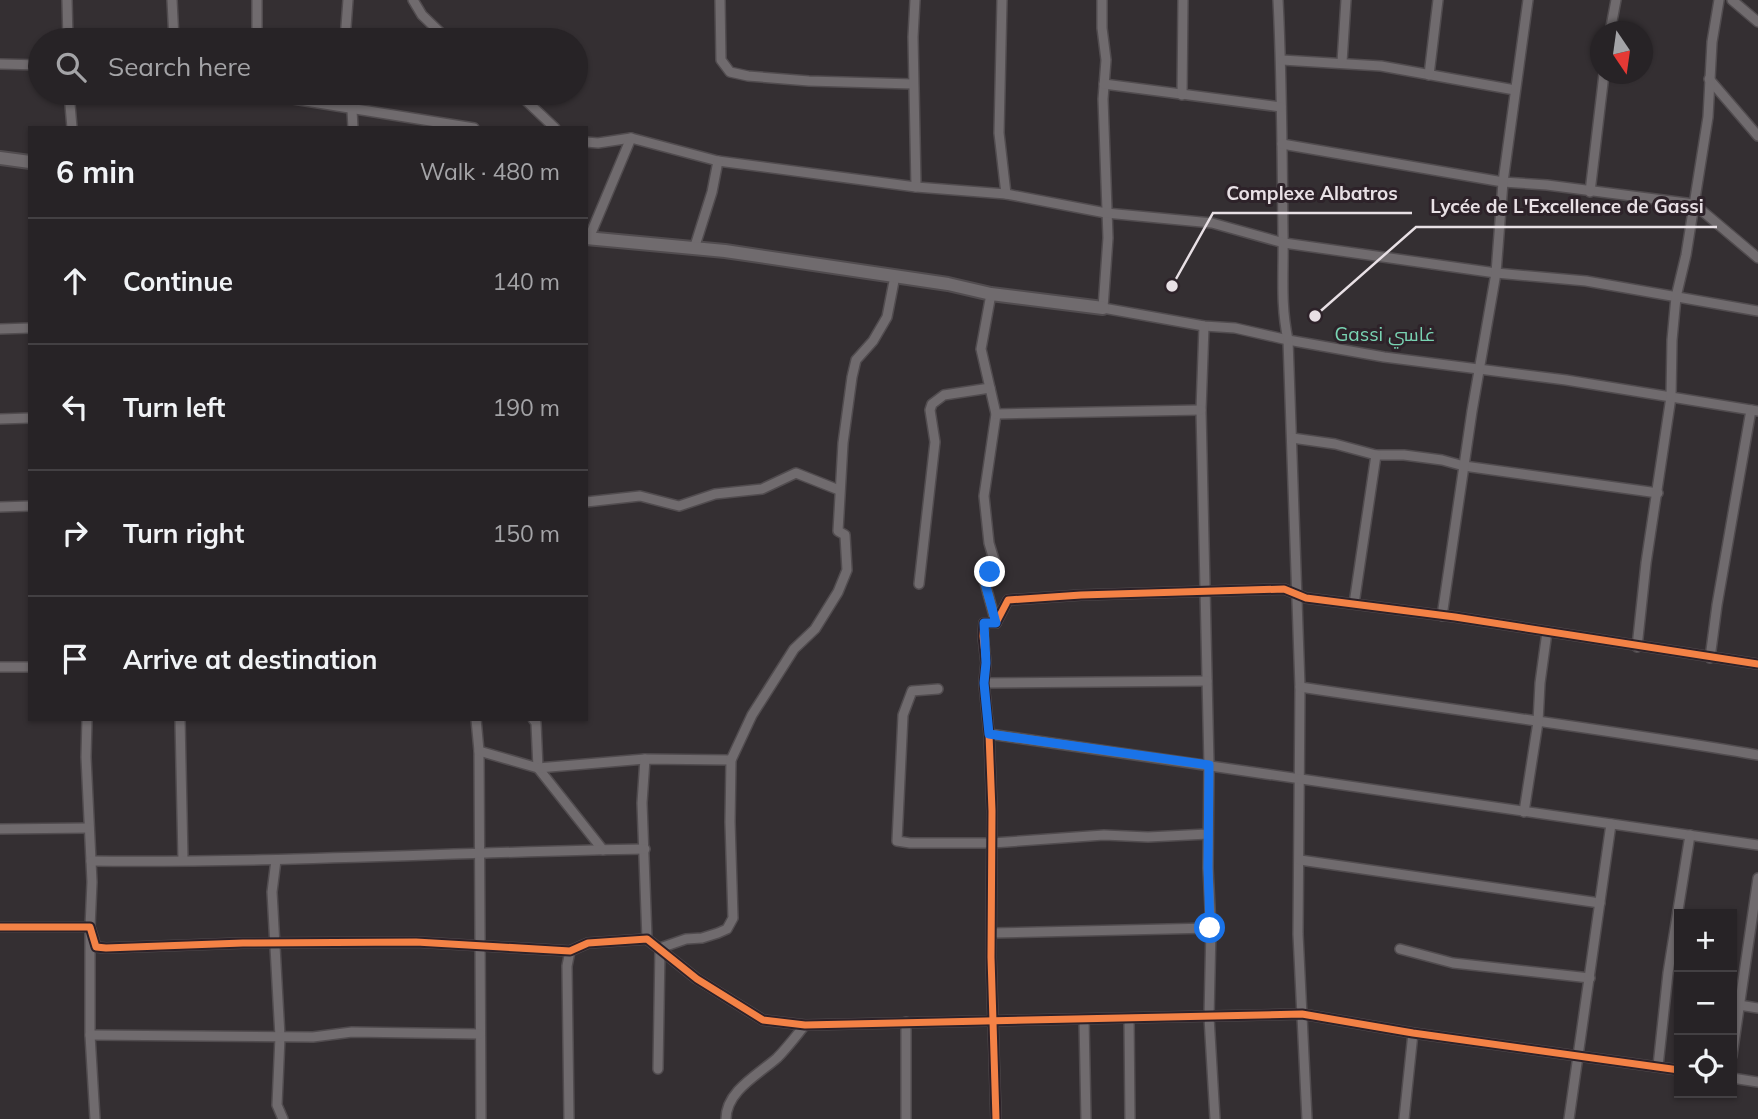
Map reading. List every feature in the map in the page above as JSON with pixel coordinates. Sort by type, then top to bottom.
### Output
[{"type":"street","points":[[67,0],[68,28]]},
{"type":"street","points":[[172,0],[173,28]]},
{"type":"street","points":[[257,0],[257,28]]},
{"type":"street","points":[[346,28],[348,0]]},
{"type":"street","points":[[413,0],[422,15],[436,28]]},
{"type":"street","points":[[720,0],[721,60],[730,72],[809,81],[913,84]]},
{"type":"street","points":[[915,0],[913,84],[916,187]]},
{"type":"street","points":[[1002,0],[999,133],[1006,194]]},
{"type":"street","points":[[1102,0],[1106,60],[1104,84],[1108,238],[1103,308]]},
{"type":"street","points":[[1182,95],[1183,0]]},
{"type":"street","points":[[1278,0],[1282,61],[1284,243],[1281,289],[1283,317],[1289,340],[1298,593],[1298,934],[1307,1119]]},
{"type":"street","points":[[1342,62],[1346,0]]},
{"type":"street","points":[[1429,75],[1438,0]]},
{"type":"street","points":[[1442,616],[1496,273],[1503,182],[1528,0]]},
{"type":"street","points":[[1613,21],[1616,0]]},
{"type":"street","points":[[1637,647],[1646,563],[1671,397],[1676,297],[1686,255],[1708,117],[1709,79],[1719,0]]},
{"type":"street","points":[[1732,0],[1758,22]]},
{"type":"street","points":[[1282,61],[1381,66],[1515,90]]},
{"type":"street","points":[[0,64],[28,65]]},
{"type":"street","points":[[1709,79],[1758,136]]},
{"type":"street","points":[[1104,84],[1282,107]]},
{"type":"street","points":[[1590,192],[1603,84]]},
{"type":"street","points":[[70,105],[72,126]]},
{"type":"street","points":[[328,105],[461,126]]},
{"type":"street","points":[[352,105],[353,126]]},
{"type":"street","points":[[531,105],[553,126]]},
{"type":"street","points":[[588,236],[631,138]]},
{"type":"street","points":[[588,142],[631,138],[718,161],[916,187],[1006,194],[1106,213],[1212,223],[1284,243],[1496,273],[1586,281],[1758,311]]},
{"type":"street","points":[[1282,144],[1503,182],[1694,204],[1758,258]]},
{"type":"street","points":[[0,158],[28,162]]},
{"type":"street","points":[[694,249],[712,192],[718,161]]},
{"type":"street","points":[[588,238],[725,251],[895,276],[991,294],[1103,308],[1204,326],[1235,328],[1384,357],[1754,410],[1717,606],[1710,658]]},
{"type":"street","points":[[660,948],[686,939],[718,933],[727,929],[733,918],[730,822],[732,760],[752,716],[794,649],[814,629],[838,592],[847,570],[845,535],[838,531],[839,491],[852,377],[856,360],[873,341],[887,317],[895,276]]},
{"type":"street","points":[[991,294],[981,349],[996,414],[984,496],[989,543],[995,563],[985,583],[996,623]]},
{"type":"street","points":[[1204,326],[1201,410],[1209,765],[1209,1017],[1215,1119]]},
{"type":"street","points":[[0,330],[28,328]]},
{"type":"street","points":[[919,584],[935,442],[930,411],[932,404],[944,395],[990,388]]},
{"type":"street","points":[[996,414],[1201,410]]},
{"type":"street","points":[[0,419],[28,418]]},
{"type":"street","points":[[1292,438],[1335,444],[1376,455],[1417,456],[1464,466],[1658,493]]},
{"type":"street","points":[[1354,604],[1376,455]]},
{"type":"street","points":[[588,502],[640,496],[679,506],[715,494],[762,489],[796,473],[839,491]]},
{"type":"street","points":[[0,507],[28,506]]},
{"type":"street","points":[[996,623],[1008,600],[1041,596],[1284,589],[1306,598],[1758,664]]},
{"type":"street","points":[[996,623],[984,623],[984,683],[989,734],[992,843],[996,1119]]},
{"type":"street","points":[[1524,812],[1538,722],[1547,632]]},
{"type":"street","points":[[0,667],[28,667]]},
{"type":"street","points":[[984,683],[1207,681]]},
{"type":"street","points":[[1300,687],[1600,729],[1758,755]]},
{"type":"street","points":[[938,689],[912,691],[903,715],[897,841],[992,843],[1104,835],[1208,835]]},
{"type":"street","points":[[87,721],[91,861],[90,1035],[94,1119]]},
{"type":"street","points":[[180,721],[183,860]]},
{"type":"street","points":[[476,721],[479,751],[481,1119]]},
{"type":"street","points":[[534,721],[538,768],[603,850]]},
{"type":"street","points":[[989,734],[1758,845]]},
{"type":"street","points":[[479,751],[538,768],[645,759],[732,760]]},
{"type":"street","points":[[645,759],[642,803],[647,939]]},
{"type":"street","points":[[1569,1119],[1611,824]]},
{"type":"street","points":[[0,829],[89,828]]},
{"type":"street","points":[[1658,1066],[1668,973],[1690,835]]},
{"type":"street","points":[[91,861],[406,858],[479,852],[645,849]]},
{"type":"street","points":[[276,860],[272,892],[280,1037],[277,1105],[283,1119]]},
{"type":"street","points":[[1300,860],[1600,903]]},
{"type":"street","points":[[1735,1035],[1754,936],[1758,878]]},
{"type":"street","points":[[90,926],[96,947],[106,948],[243,943],[416,942],[570,951],[588,943],[647,939],[697,979],[763,1020],[806,1025],[1302,1014],[1413,1033],[1674,1069]]},
{"type":"street","points":[[0,927],[90,926]]},
{"type":"street","points":[[992,933],[1210,928]]},
{"type":"street","points":[[658,1069],[660,948]]},
{"type":"street","points":[[1400,949],[1452,963],[1590,978]]},
{"type":"street","points":[[569,1119],[567,967],[570,951]]},
{"type":"street","points":[[1739,1005],[1758,1008]]},
{"type":"street","points":[[1129,1018],[1130,1119]]},
{"type":"street","points":[[1084,1019],[1086,1119]]},
{"type":"street","points":[[905,1021],[906,1119]]},
{"type":"street","points":[[726,1119],[726,1110],[746,1082],[778,1057],[806,1025]]},
{"type":"street","points":[[90,1035],[332,1037],[352,1032],[480,1034]]},
{"type":"street","points":[[1404,1119],[1413,1033]]},
{"type":"street","points":[[1737,1079],[1758,1082]]},
{"type":"cycle path","points":[[996,1119],[991,957],[992,811],[983,636],[984,623],[996,623],[1008,600],[1284,589],[1306,598],[1455,617],[1758,664]]},
{"type":"cycle path","points":[[0,927],[90,927],[96,947],[106,948],[243,943],[416,942],[570,951],[588,943],[647,939],[697,979],[763,1020],[805,1025],[1302,1014],[1413,1033],[1674,1069]]},
{"type":"place","name":"Complexe Albatros","points":[[1172,286]]},
{"type":"place","name":"Lycée de L'Excellence de Gassi","points":[[1315,316]]},
{"type":"district","name":"Gassi غاسي","points":[[1385,334]]},
{"type":"route","points":[[990,572],[985,583],[996,623],[984,623],[983,636],[989,734],[1209,765],[1210,928]]}]
